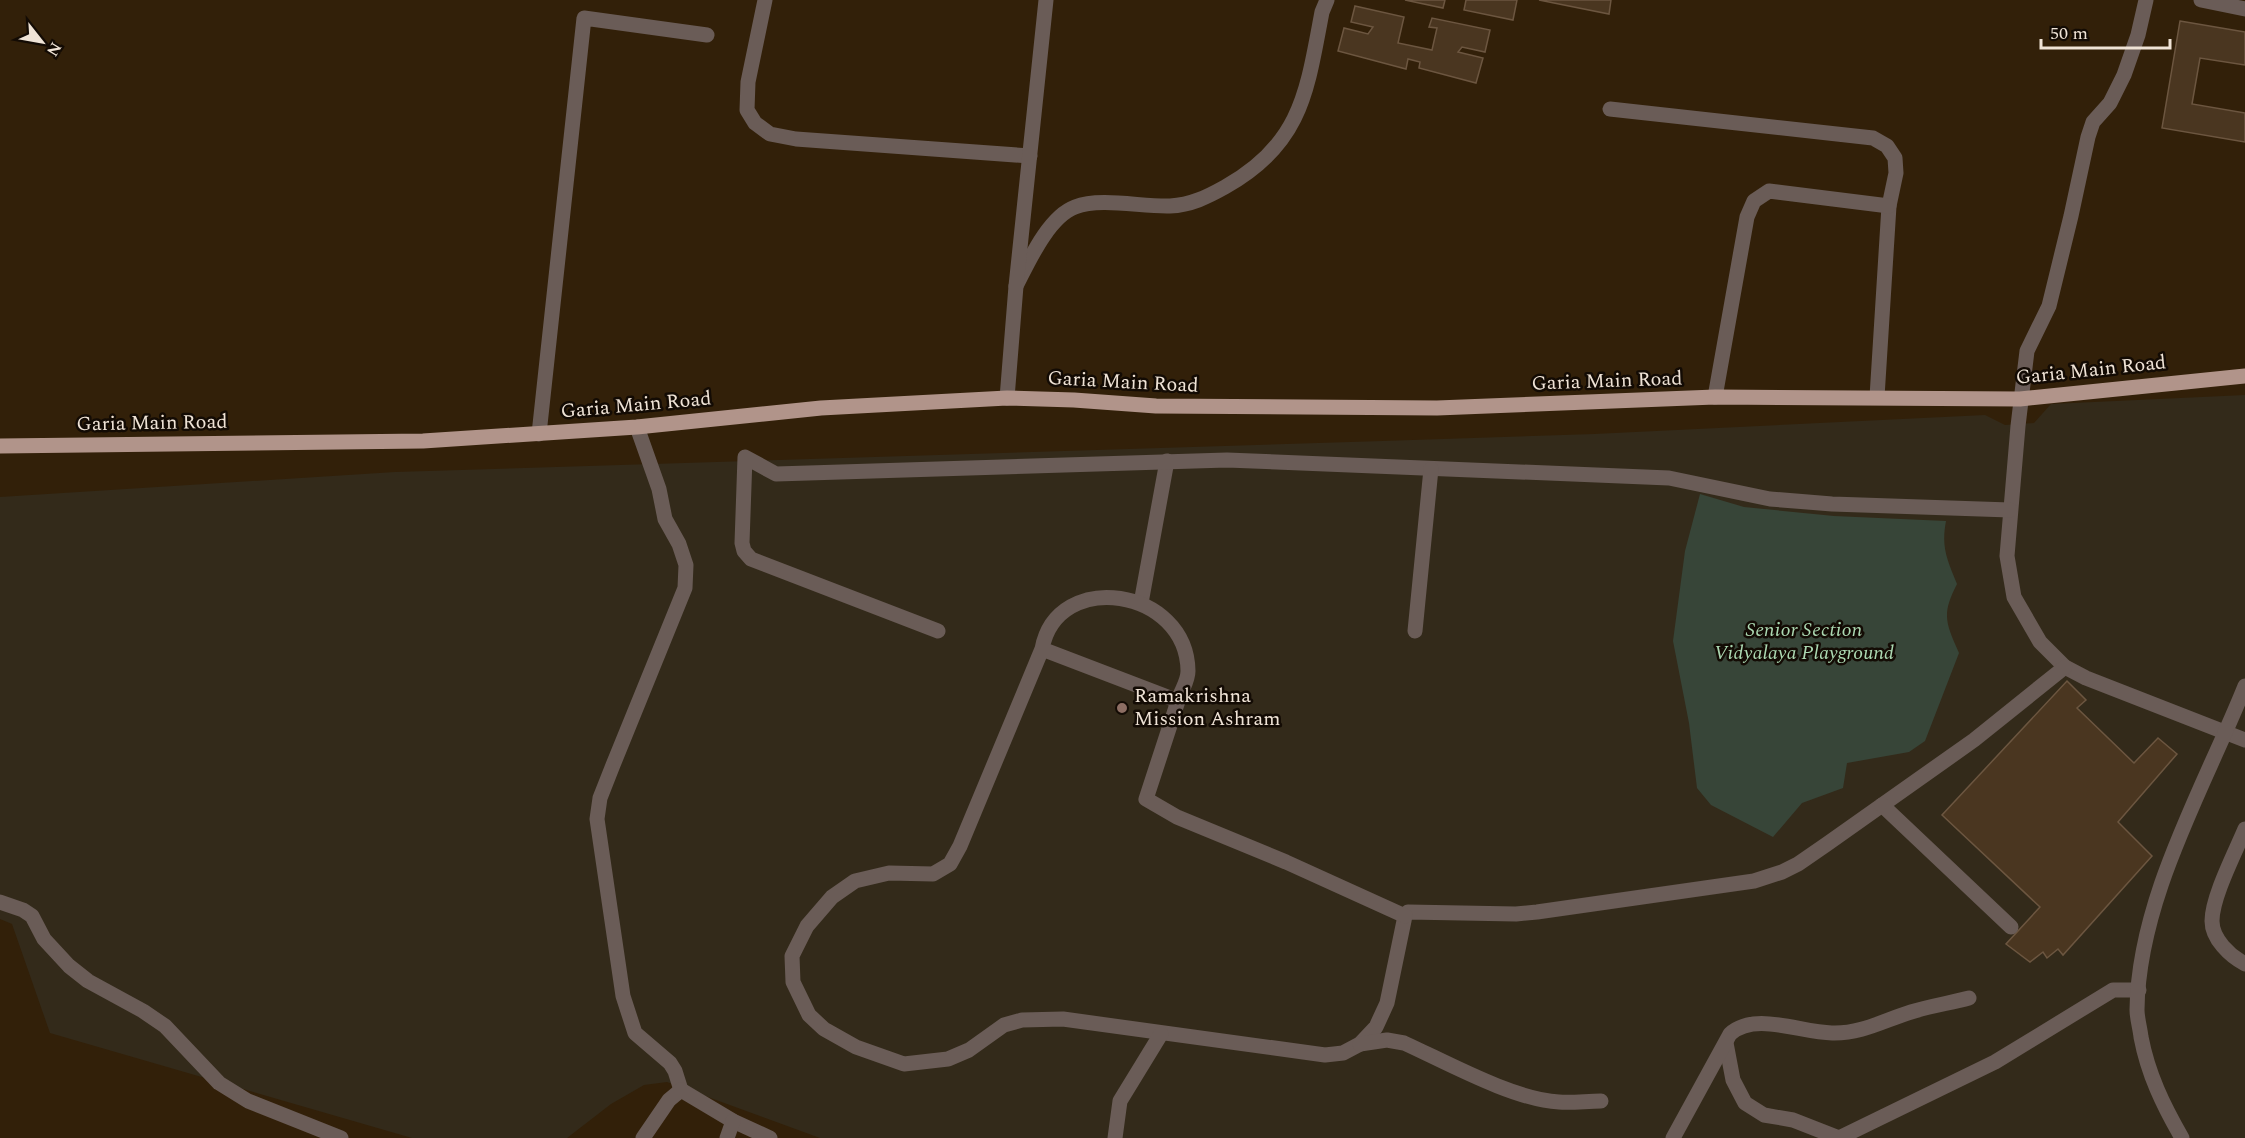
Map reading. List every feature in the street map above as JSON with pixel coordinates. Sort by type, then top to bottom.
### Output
[{"type":"main road","name":"Garia Main Road","points":[[0,446],[423,441],[637,427],[821,408],[1007,398],[1156,406],[1437,408],[1715,397],[2020,399],[2245,376]]},
{"type":"street","points":[[765,0],[748,82],[747,110],[755,123],[770,134],[796,139],[1029,156]]},
{"type":"street","points":[[1007,398],[1016,286],[1046,0]]},
{"type":"street","points":[[1016,286],[1039,243],[1056,222],[1074,207],[1091,204],[1171,206],[1188,204],[1204,199],[1235,181],[1265,158],[1288,131],[1302,103],[1322,12],[1327,0]]},
{"type":"street","points":[[2146,0],[2138,35],[2124,75],[2110,103],[2093,122],[2049,306],[2027,351],[2020,399],[2007,556],[2014,597],[2040,642],[2065,667],[2086,678],[2245,740]]},
{"type":"street","points":[[2201,0],[2245,9]]},
{"type":"street","points":[[539,434],[584,18],[707,35]]},
{"type":"street","points":[[1610,109],[1873,138],[1887,146],[1895,158],[1896,173],[1889,206],[1877,397]]},
{"type":"street","points":[[1715,397],[1747,217],[1754,201],[1769,191],[1889,206]]},
{"type":"street","points":[[637,427],[659,489],[665,519],[679,544],[686,565],[685,588],[600,798],[597,819],[624,996],[635,1033],[670,1063],[681,1090],[733,1122],[770,1138]]},
{"type":"street","points":[[938,631],[751,560],[744,551],[742,543],[745,457],[776,474],[1227,460],[1669,478],[1741,495],[1770,499],[1843,505],[2010,510]]},
{"type":"street","points":[[1142,603],[1167,461]]},
{"type":"street","points":[[1415,631],[1431,469]]},
{"type":"street","points":[[1405,916],[1286,862],[1178,817],[1146,799],[1181,690],[1186,683],[1188,672],[1186,654],[1175,631],[1155,610],[1142,603],[1124,598],[1088,599],[1071,607],[1055,619],[1045,635],[1042,649],[960,846],[950,864],[933,874],[889,873],[855,881],[832,897],[807,926],[792,956],[793,982],[809,1015],[824,1029],[856,1047],[904,1064],[948,1059],[969,1050],[1004,1025],[1022,1020],[1063,1019],[1325,1055],[1343,1053],[1360,1044],[1376,1027],[1387,1003],[1405,916],[1408,912],[1516,914],[1754,882],[1782,872],[1798,864],[1974,740],[2065,667]]},
{"type":"street","points":[[1042,649],[1178,701]]},
{"type":"street","points":[[2181,1138],[2163,1106],[2147,1065],[2136,1011],[2146,937],[2175,846],[2245,686]]},
{"type":"street","points":[[1882,805],[2011,927]]},
{"type":"street","points":[[2245,829],[2215,904],[2212,923],[2217,938],[2227,950],[2245,964]]},
{"type":"street","points":[[0,902],[23,910],[32,916],[44,939],[69,966],[88,981],[143,1011],[165,1026],[219,1083],[248,1101],[341,1138]]},
{"type":"street","points":[[1726,1043],[1733,1080],[1746,1103],[1764,1115],[1793,1120],[1839,1138],[1995,1062],[2113,990],[2139,990]]},
{"type":"street","points":[[1673,1138],[1731,1034],[1738,1027],[1747,1024],[1767,1024],[1832,1034],[1851,1032],[1872,1027],[1911,1012],[1969,998]]},
{"type":"street","points":[[1115,1138],[1120,1101],[1161,1034]]},
{"type":"street","points":[[1360,1044],[1387,1040],[1404,1043],[1496,1085],[1529,1096],[1558,1102],[1601,1101]]},
{"type":"street","points":[[643,1138],[669,1100],[681,1090]]},
{"type":"street","points":[[727,1138],[733,1122]]},
{"type":"shaded area","name":"Ramakrishna Mission Ashram","points":[[2245,395],[2245,1138],[820,1138],[667,1082],[644,1085],[611,1104],[567,1138],[412,1138],[50,1033],[12,924],[0,919],[0,497],[395,472],[1594,434],[1985,415],[2005,425],[2034,423],[2051,404]]},
{"type":"green space","name":"Senior Section Vidyalaya Playground","points":[[1700,494],[1744,507],[1834,516],[1946,521],[1944,539],[1946,553],[1957,584],[1949,604],[1947,619],[1959,653],[1925,741],[1909,752],[1847,763],[1843,788],[1802,803],[1773,837],[1711,805],[1697,788],[1689,723],[1673,641],[1685,551]]},
{"type":"building","points":[[1405,0],[1445,0],[1443,8]]},
{"type":"building","points":[[1466,0],[1517,0],[1513,20],[1464,10]]},
{"type":"building","points":[[1539,0],[1611,0],[1609,14]]},
{"type":"building","points":[[1355,6],[1404,17],[1398,43],[1432,50],[1437,28],[1429,27],[1432,18],[1490,30],[1485,52],[1462,47],[1458,52],[1483,58],[1476,83],[1419,68],[1420,62],[1408,59],[1406,69],[1338,51],[1344,28],[1368,34],[1373,27],[1351,22]]},
{"type":"building","points":[[2180,21],[2245,32],[2245,65],[2200,58],[2192,104],[2245,113],[2245,142],[2162,128]]},
{"type":"building","points":[[2067,681],[2086,700],[2077,708],[2134,763],[2158,738],[2177,754],[2118,822],[2152,856],[2063,955],[2058,949],[2047,958],[2043,952],[2030,962],[2006,944],[2040,907],[1942,815]]},
{"type":"place","name":"Ramakrishna Mission Ashram","points":[[1122,708]]}]
